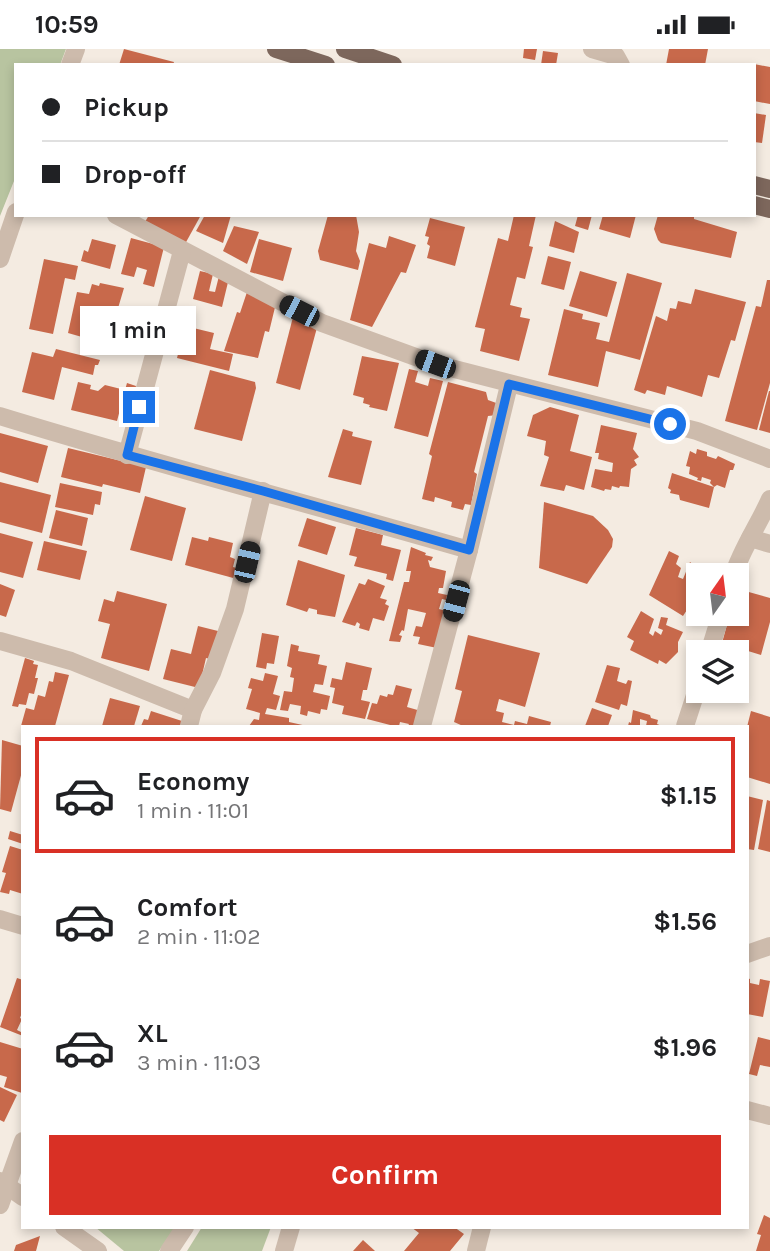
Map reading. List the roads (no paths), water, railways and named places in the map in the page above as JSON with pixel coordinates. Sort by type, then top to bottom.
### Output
[{"type":"main road","points":[[276,49],[320,63]]},
{"type":"main road","points":[[345,49],[387,63]]},
{"type":"street","points":[[592,49],[616,55],[620,63]]},
{"type":"street","points":[[0,259],[14,217]]},
{"type":"street","points":[[120,217],[322,323],[435,364],[697,431],[770,459]]},
{"type":"street","points":[[127,455],[182,251]]},
{"type":"street","points":[[422,725],[469,550],[509,384]]},
{"type":"street","points":[[0,416],[127,455],[469,550]]},
{"type":"street","points":[[0,641],[71,661],[191,718],[212,673],[235,609],[263,491]]},
{"type":"street","points":[[737,563],[770,499]]},
{"type":"street","points":[[750,538],[770,544]]},
{"type":"street","points":[[685,725],[692,703]]},
{"type":"street","points":[[0,919],[21,925]]},
{"type":"street","points":[[749,953],[770,946]]},
{"type":"street","points":[[749,1111],[770,1116]]},
{"type":"street","points":[[0,1205],[3,1183],[21,1145]]},
{"type":"street","points":[[3,1183],[21,1196]]},
{"type":"street","points":[[67,1229],[98,1251]]},
{"type":"street","points":[[169,1251],[184,1229]]},
{"type":"street","points":[[284,1251],[290,1229]]},
{"type":"street","points":[[476,1251],[482,1229]]}]
